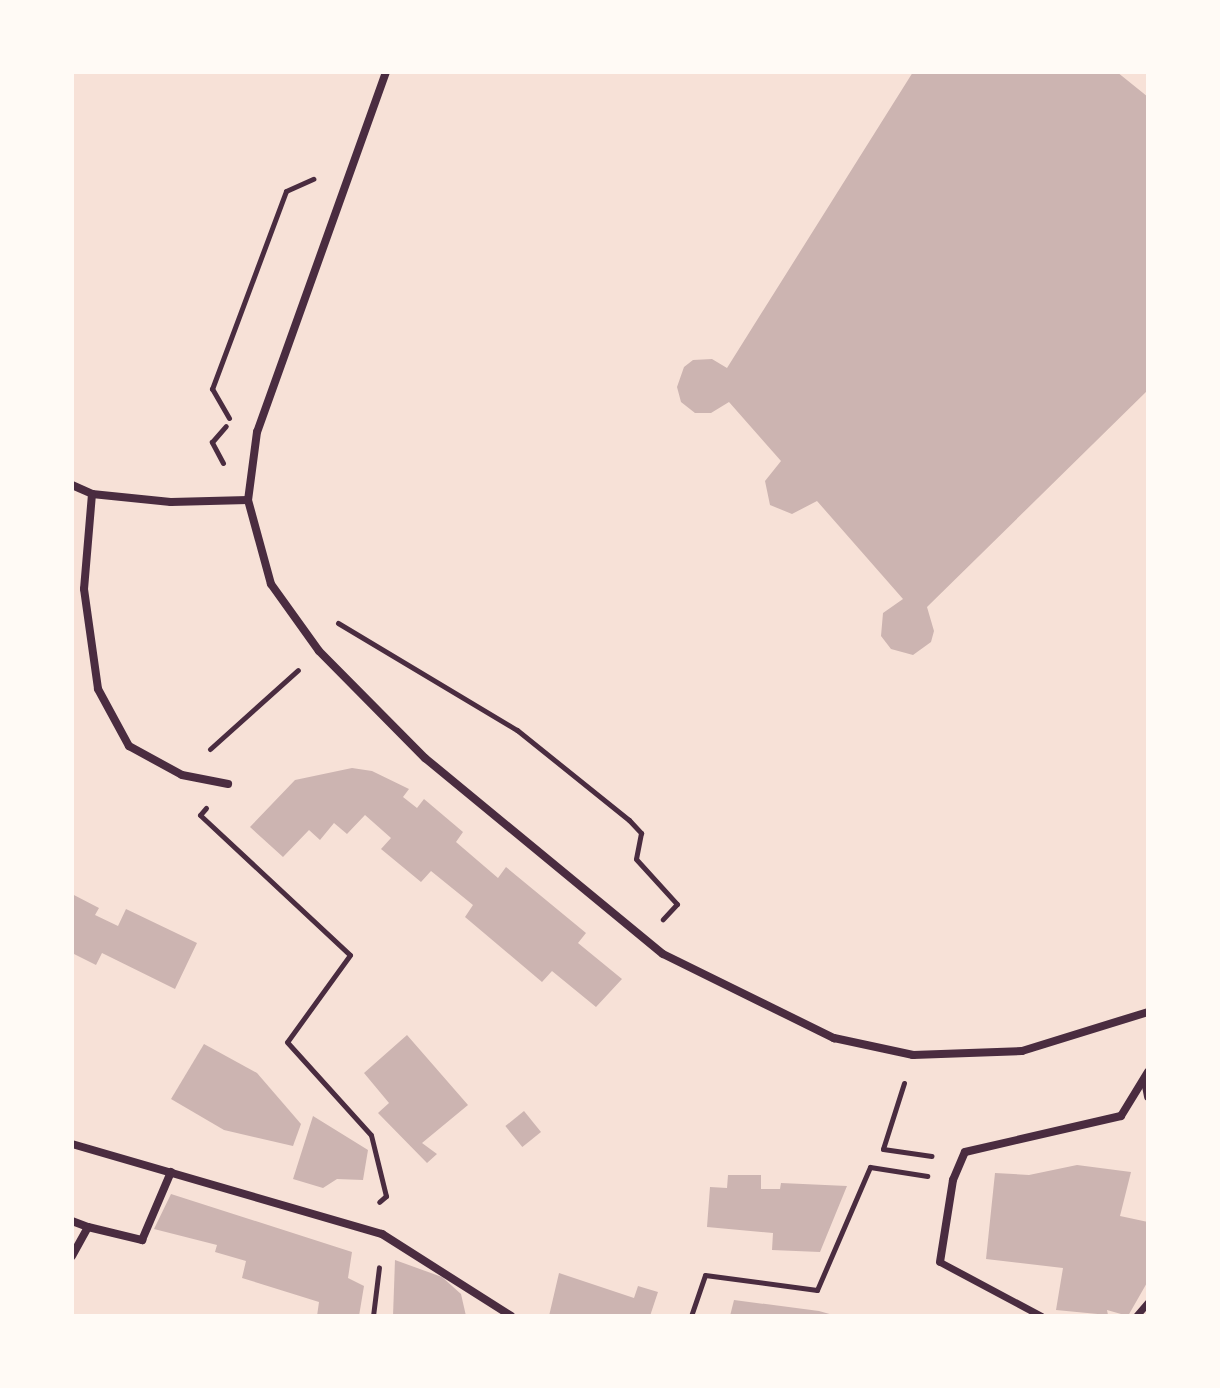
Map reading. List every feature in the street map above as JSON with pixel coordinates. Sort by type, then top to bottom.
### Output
[{"type":"street","points":[[386,72],[257,432],[248,500],[271,584],[319,651],[425,758],[644,939],[682,966],[834,1038],[913,1055],[1022,1051],[1148,1012]]},
{"type":"street","points":[[72,485],[92,494],[171,502],[248,500]]},
{"type":"street","points":[[92,494],[84,589],[98,689],[129,746],[182,775],[228,784]]},
{"type":"street","points":[[1041,1316],[940,1262],[953,1180],[960,1159],[965,1152],[1121,1116],[1146,1076]]},
{"type":"street","points":[[1146,1076],[1148,1097]]},
{"type":"street","points":[[72,1144],[382,1234],[511,1316]]},
{"type":"street","points":[[72,1221],[142,1240],[171,1172]]},
{"type":"street","points":[[72,1256],[88,1227]]},
{"type":"street","points":[[1136,1316],[1148,1302]]},
{"type":"path","points":[[248,500],[213,449],[230,416],[212,389],[286,191],[311,183],[317,169]]},
{"type":"path","points":[[326,617],[517,730],[629,820],[641,833],[636,859],[677,904],[644,939]]},
{"type":"path","points":[[182,775],[319,651]]},
{"type":"path","points":[[228,784],[200,815],[350,955],[287,1042],[371,1135],[386,1196],[356,1225]]},
{"type":"path","points":[[913,1055],[883,1149],[960,1159]]},
{"type":"path","points":[[691,1316],[705,1275],[817,1290],[870,1167],[953,1180]]},
{"type":"path","points":[[373,1316],[382,1234]]},
{"type":"building","points":[[913,72],[1117,72],[1148,97],[1148,390],[927,607],[934,631],[931,642],[913,655],[891,649],[881,636],[883,613],[903,599],[817,501],[792,514],[770,505],[765,481],[781,461],[729,402],[711,413],[695,413],[681,402],[677,387],[684,367],[693,360],[712,359],[727,368]]},
{"type":"building","points":[[352,768],[372,771],[409,789],[403,797],[417,808],[424,799],[463,832],[456,842],[498,878],[506,867],[586,933],[578,943],[622,979],[596,1007],[552,971],[542,982],[465,917],[473,905],[431,871],[421,882],[381,849],[391,838],[365,815],[347,834],[334,823],[320,840],[309,830],[283,857],[250,827],[295,780]]},
{"type":"building","points":[[72,894],[99,908],[95,915],[118,926],[126,909],[197,943],[175,989],[102,953],[96,965],[72,953]]},
{"type":"building","points":[[407,1035],[468,1105],[422,1143],[437,1154],[427,1163],[378,1113],[389,1103],[364,1073]]},
{"type":"building","points":[[204,1044],[257,1073],[301,1124],[293,1146],[224,1130],[171,1099]]},
{"type":"building","points":[[524,1111],[541,1132],[522,1147],[505,1126]]},
{"type":"building","points":[[313,1116],[368,1150],[363,1180],[337,1179],[323,1188],[293,1179]]},
{"type":"building","points":[[1077,1165],[1131,1172],[1120,1216],[1148,1222],[1148,1281],[1128,1316],[1107,1310],[1108,1315],[1056,1310],[1063,1268],[986,1259],[995,1173],[1029,1175]]},
{"type":"building","points":[[728,1175],[761,1175],[761,1189],[780,1189],[781,1183],[847,1186],[820,1252],[772,1250],[773,1233],[707,1227],[710,1187],[727,1188]]},
{"type":"building","points":[[171,1194],[352,1252],[348,1278],[364,1286],[359,1316],[317,1316],[319,1302],[242,1278],[246,1261],[215,1252],[217,1245],[154,1229]]},
{"type":"building","points":[[395,1260],[442,1277],[461,1294],[466,1316],[393,1316]]},
{"type":"building","points":[[559,1273],[634,1298],[638,1286],[658,1292],[650,1316],[549,1316]]},
{"type":"building","points":[[734,1300],[819,1311],[833,1315],[730,1316]]}]
